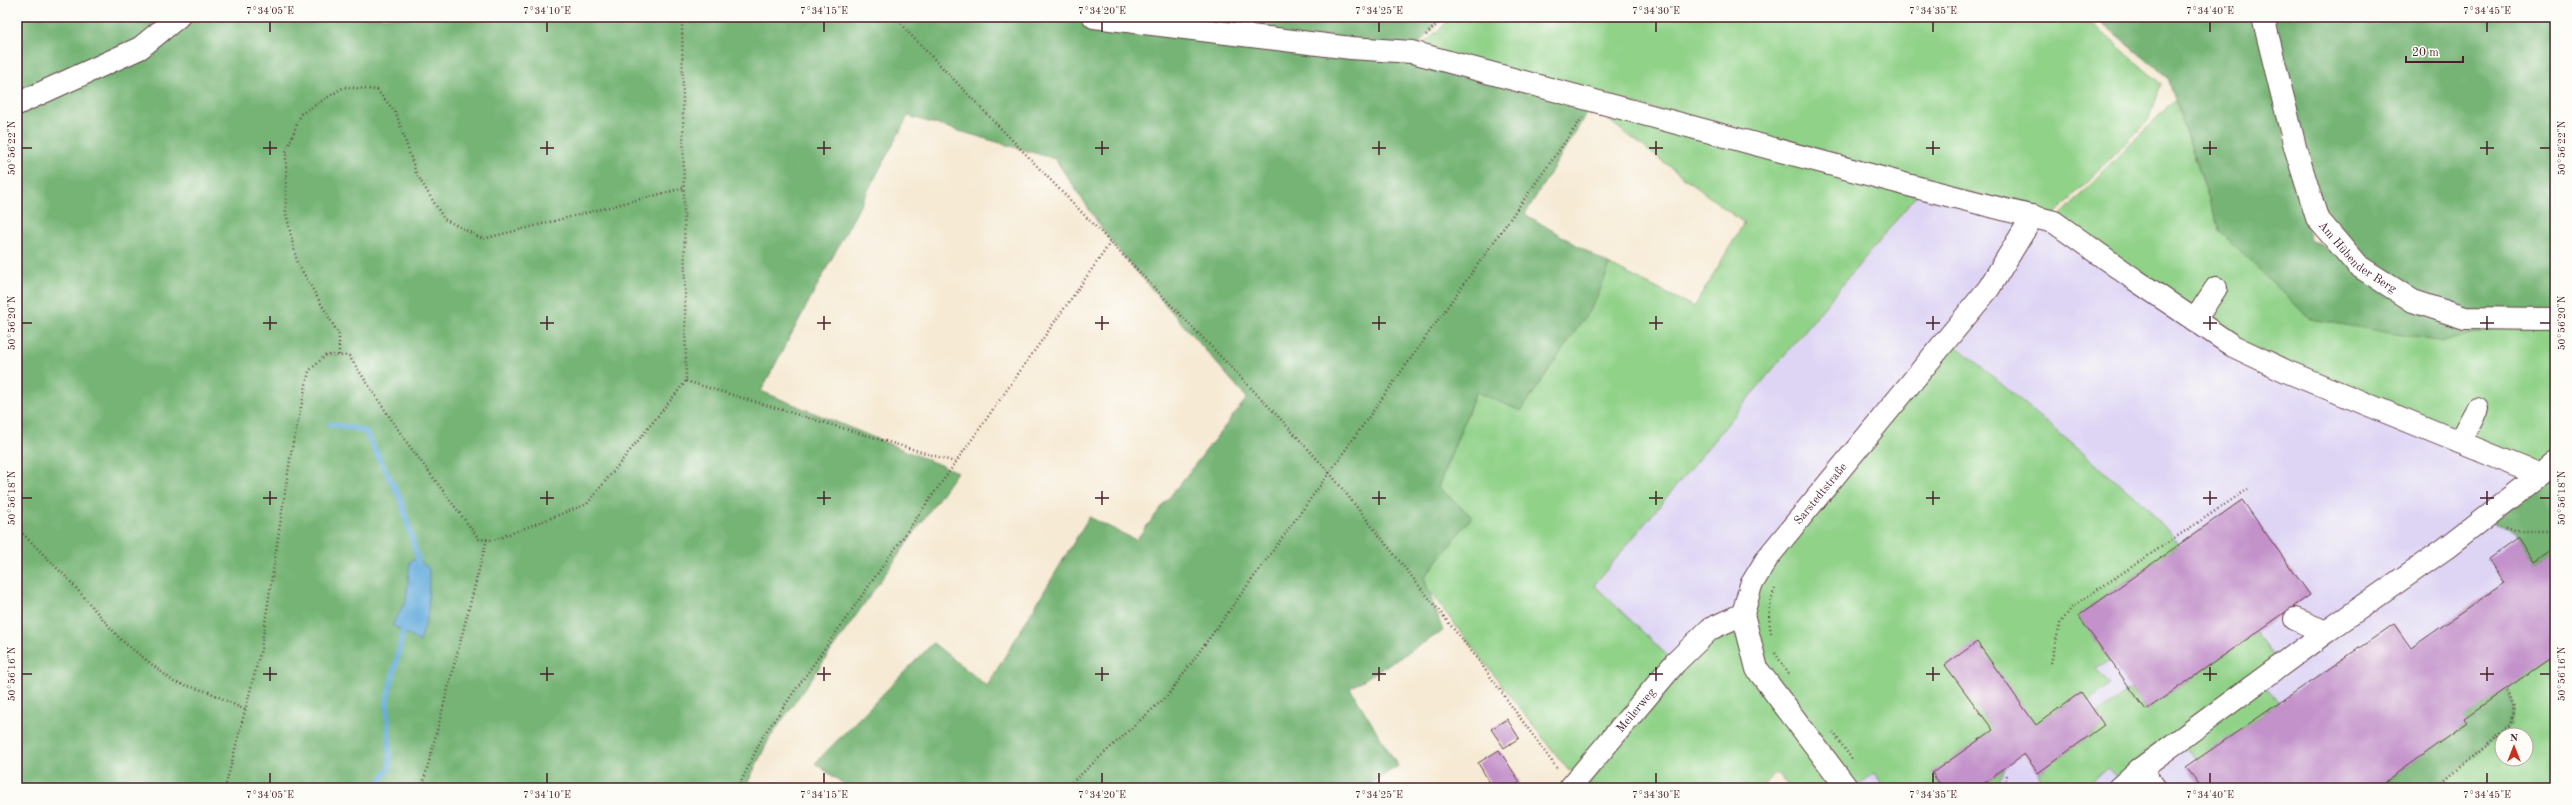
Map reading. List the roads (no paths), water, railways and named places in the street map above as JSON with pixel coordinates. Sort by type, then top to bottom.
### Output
[{"type":"street","points":[[17,104],[140,48],[178,17]]},
{"type":"street","points":[[1094,17],[1351,48],[1412,52],[1922,189],[2054,222],[2233,346],[2288,372],[2460,442],[2548,468]]},
{"type":"street","name":"Am Hübender Berg","points":[[2263,17],[2295,147],[2317,218],[2357,265],[2413,301],[2465,318],[2555,318]]},
{"type":"street","name":"Sarstedtstraße","points":[[1844,784],[1757,669],[1743,614],[1751,585],[1768,557],[1989,288],[2033,216]]},
{"type":"street","points":[[2195,320],[2216,288]]},
{"type":"street","points":[[2460,442],[2477,409]]},
{"type":"street","points":[[2119,788],[2140,769],[2326,632],[2484,519],[2548,468]]},
{"type":"street","name":"Meilerweg","points":[[1572,788],[1675,663],[1710,629],[1743,614]]},
{"type":"street","points":[[2295,619],[2326,632]]},
{"type":"street","points":[[2140,769],[2155,788]]},
{"type":"water","points":[[418,559],[429,569],[428,613],[420,642],[392,625],[406,601],[410,561]]},
{"type":"waterway","points":[[330,424],[365,431],[401,500],[418,559],[416,566]]},
{"type":"waterway","points":[[375,788],[390,767],[387,700],[405,625]]}]
